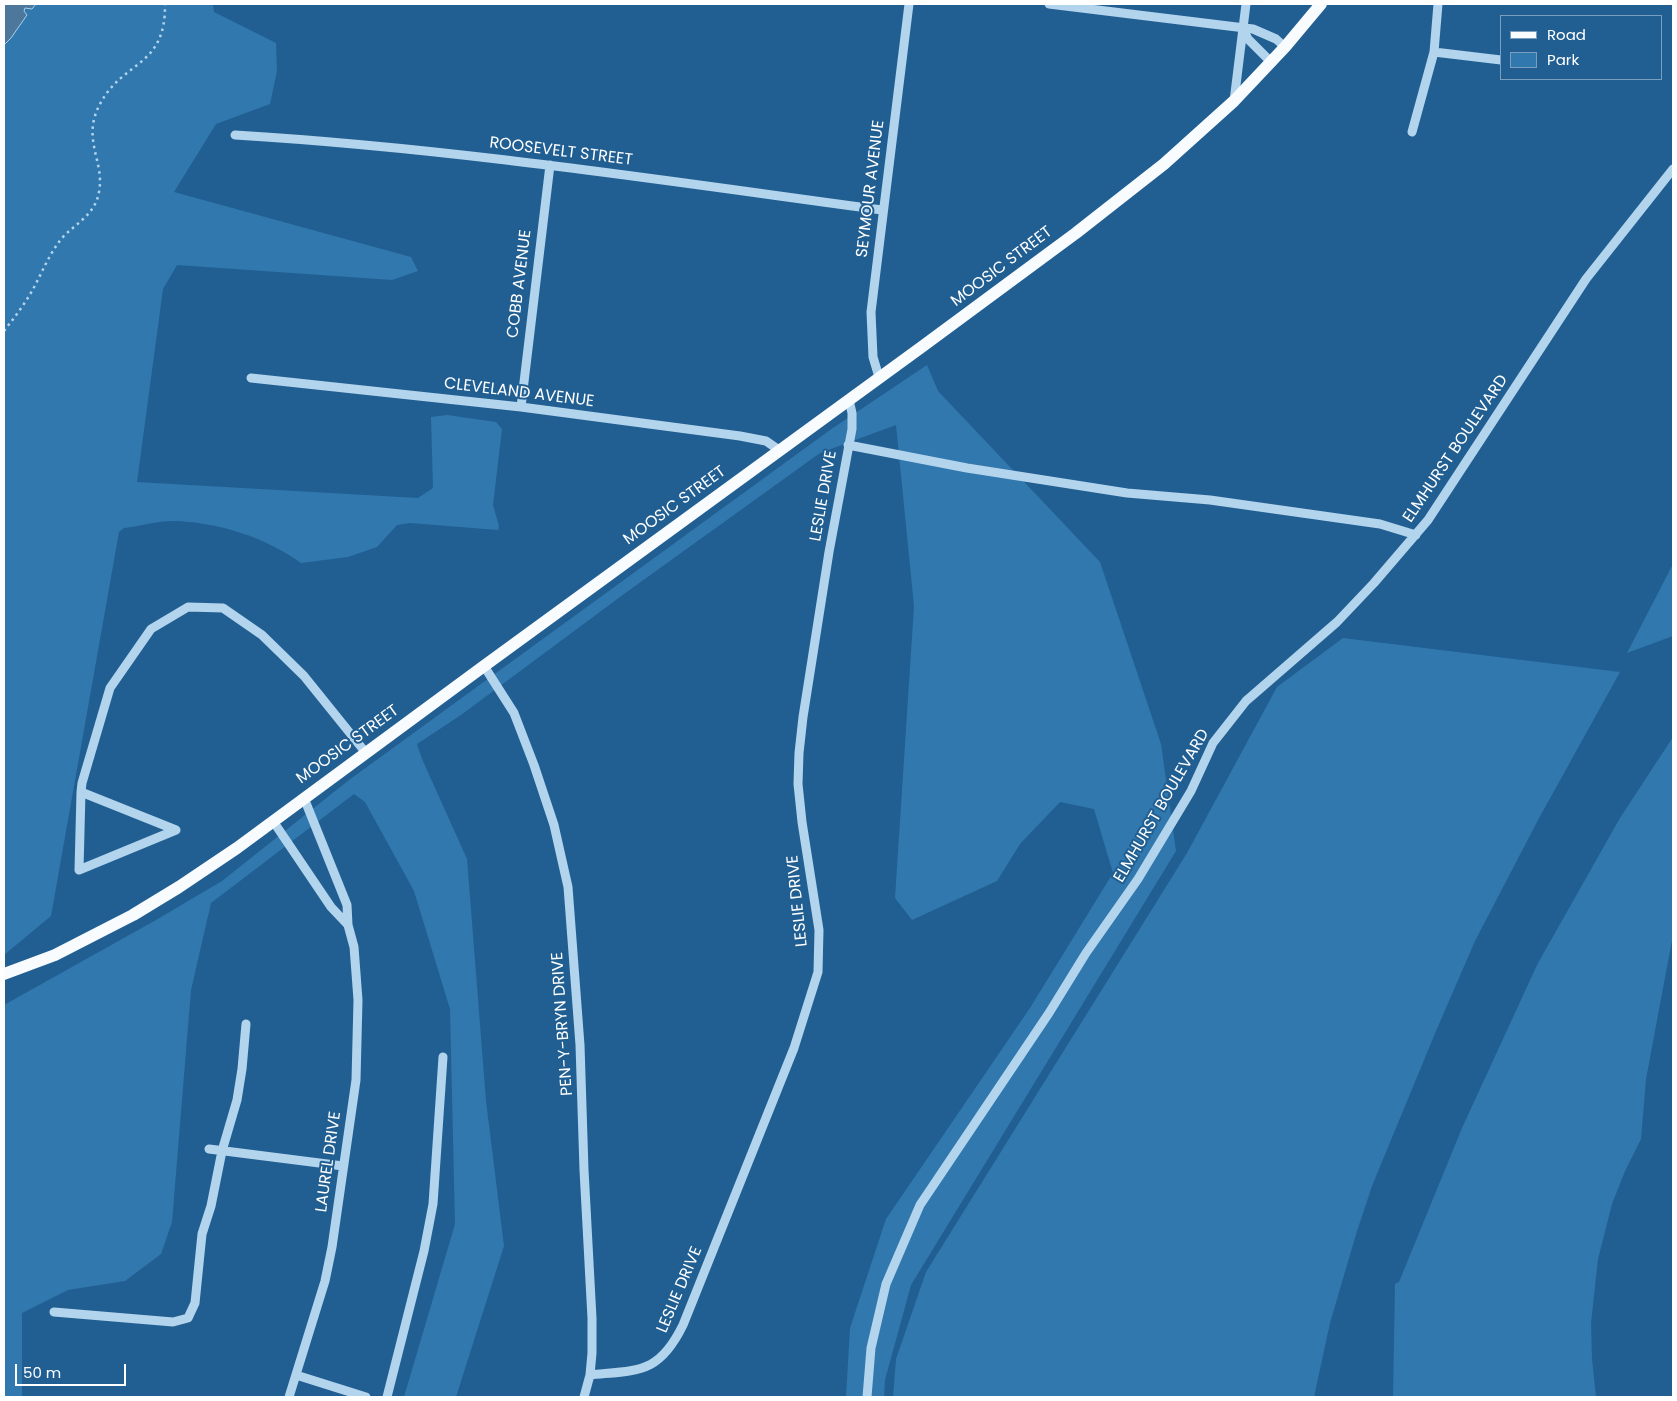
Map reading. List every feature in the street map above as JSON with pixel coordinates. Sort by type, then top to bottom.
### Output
[{"type":"main road","name":"MOOSIC STREET","points":[[4,974],[55,955],[133,915],[179,887],[273,821],[923,346],[1164,164],[1234,101],[1285,47],[1321,4]]},
{"type":"street","name":"SEYMOUR AVENUE","points":[[879,377],[873,357],[870,312],[909,4]]},
{"type":"street","points":[[1049,4],[1253,29],[1276,39],[1285,47]]},
{"type":"street","points":[[1234,101],[1246,4]]},
{"type":"street","points":[[1412,132],[1434,52],[1438,4]]},
{"type":"street","points":[[1243,28],[1248,39],[1271,62]]},
{"type":"street","points":[[1434,52],[1500,60]]},
{"type":"street","name":"ROOSEVELT STREET","points":[[235,136],[294,139],[550,165],[882,210]]},
{"type":"street","name":"COBB AVENUE","points":[[521,407],[550,165]]},
{"type":"street","name":"ELMHURST BOULEVARD","points":[[867,1397],[871,1348],[886,1284],[920,1205],[1044,1021],[1086,953],[1138,880],[1191,791],[1214,743],[1246,701],[1337,622],[1416,535],[1454,483],[1586,279],[1673,169]]},
{"type":"street","name":"CLEVELAND AVENUE","points":[[252,378],[521,407],[740,436],[766,442],[779,450]]},
{"type":"street","name":"LESLIE DRIVE","points":[[590,1375],[638,1370],[660,1359],[674,1344],[794,1048],[818,972],[820,930],[799,793],[799,753],[815,639],[852,429],[852,412],[848,400]]},
{"type":"street","points":[[848,445],[967,468],[1118,492],[1210,500],[1380,524],[1416,535]]},
{"type":"street","points":[[81,792],[176,830],[78,870],[81,792],[82,783],[110,688],[150,629],[188,607],[223,608],[262,635],[304,676],[366,753]]},
{"type":"street","name":"PEN-Y-BRYN DRIVE","points":[[484,666],[514,713],[554,825],[568,887],[582,1091],[592,1318],[590,1375],[584,1397]]},
{"type":"street","name":"LAUREL DRIVE","points":[[289,1397],[325,1280],[332,1247],[356,1080],[358,1000],[354,947],[348,925],[347,905],[304,798]]},
{"type":"street","points":[[273,821],[331,907],[348,925]]},
{"type":"street","points":[[54,1312],[174,1322],[188,1318],[195,1303],[202,1234],[211,1206],[222,1151],[236,1100],[242,1069],[246,1024]]},
{"type":"street","points":[[387,1397],[424,1252],[433,1204],[443,1057]]},
{"type":"street","points":[[209,1149],[344,1166]]},
{"type":"street","points":[[296,1375],[366,1397]]},
{"type":"path","points":[[4,331],[31,293],[46,262],[58,244],[94,209],[100,183],[92,139],[93,121],[96,111],[100,102],[114,85],[143,61],[157,44],[164,24],[165,4]]},
{"type":"green space","points":[[36,4],[213,4],[214,12],[276,43],[277,71],[270,104],[216,124],[174,192],[411,257],[418,271],[392,280],[177,265],[163,289],[137,482],[418,498],[433,488],[431,417],[447,415],[496,422],[502,429],[493,505],[499,526],[498,530],[410,523],[397,525],[377,547],[348,557],[301,563],[258,539],[211,525],[164,521],[124,528],[119,532],[51,916],[4,955],[4,45],[11,38],[25,8],[32,9]]},
{"type":"green space","points":[[927,365],[938,391],[1100,562],[1161,744],[1176,851],[911,1285],[885,1380],[884,1397],[846,1397],[850,1328],[886,1219],[1030,1008],[1113,873],[1094,809],[1060,802],[1020,844],[997,881],[912,920],[895,898],[914,606],[896,425],[820,453],[624,594],[461,715],[417,744],[467,859],[486,1101],[504,1246],[456,1397],[404,1397],[455,1224],[450,1009],[414,891],[365,802],[354,794],[211,903],[191,990],[172,1222],[161,1254],[125,1281],[68,1290],[22,1313],[22,1397],[4,1397],[4,1005],[222,881],[349,780],[830,430]]},
{"type":"green space","points":[[1673,564],[1673,636],[1627,653]]},
{"type":"green space","points":[[1343,638],[1620,672],[1538,820],[1475,941],[1436,1031],[1372,1186],[1357,1231],[1330,1323],[1314,1397],[893,1397],[896,1359],[926,1272],[1187,853],[1277,687]]},
{"type":"green space","points":[[1673,737],[1673,935],[1646,1079],[1641,1139],[1625,1171],[1612,1204],[1598,1259],[1591,1323],[1596,1397],[1393,1397],[1395,1284],[1399,1282],[1462,1128],[1538,963],[1620,818]]},
{"type":"shaded area","points":[[4,4],[36,4],[32,9],[25,8],[24,11],[27,15],[4,45]]}]
